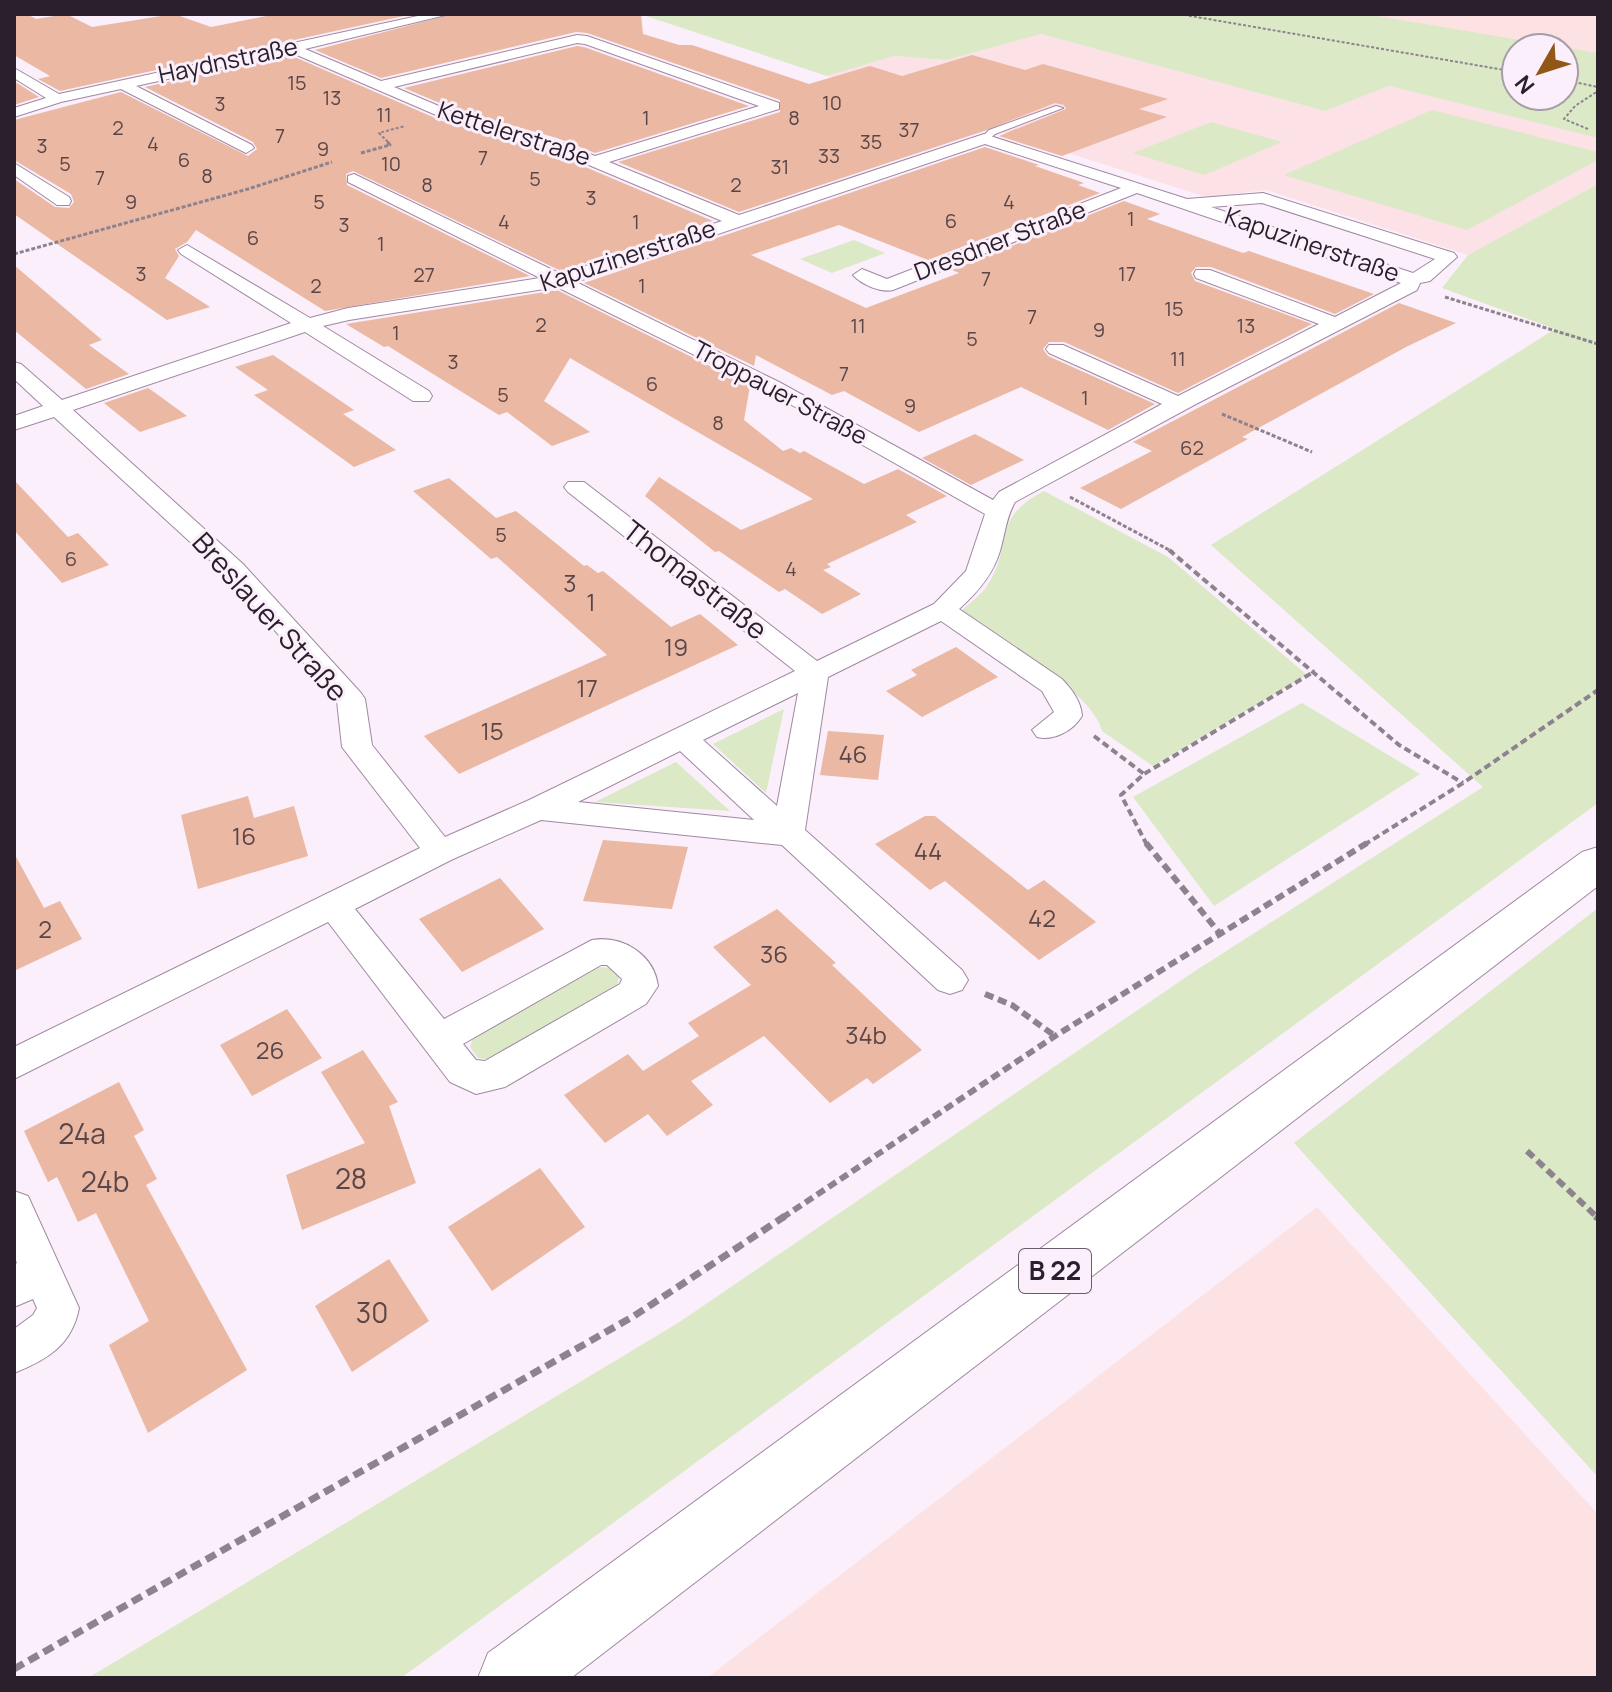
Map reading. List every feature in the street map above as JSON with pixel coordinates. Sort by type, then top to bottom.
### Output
[{"type":"main road","name":"B 22","points":[[513,1678],[1598,863]]},
{"type":"street","name":"Haydnstraße","points":[[14,113],[122,84],[444,14]]},
{"type":"street","points":[[379,86],[577,39],[774,106],[596,161]]},
{"type":"street","name":"Kettelerstraße","points":[[290,47],[448,115],[531,137],[737,221]]},
{"type":"street","points":[[14,72],[57,99]]},
{"type":"street","points":[[122,84],[246,148]]},
{"type":"street","name":"Kapuzinerstraße","points":[[14,423],[306,325],[348,314],[560,281],[984,139],[1189,203],[1411,282],[1423,277],[1448,257],[1263,198],[1189,203]]},
{"type":"street","points":[[14,168],[63,201]]},
{"type":"street","name":"Troppauer Straße","points":[[354,179],[772,386],[996,511]]},
{"type":"street","name":"Dresdner Straße","points":[[862,275],[886,286],[1138,187]]},
{"type":"street","points":[[187,250],[421,396]]},
{"type":"street","points":[[1203,274],[1334,323]]},
{"type":"street","points":[[14,1064],[440,852],[538,809],[943,610],[972,583],[986,557],[996,511],[1007,497],[1411,282]]},
{"type":"street","points":[[1056,349],[1184,402]]},
{"type":"street","name":"Breslauer Straße","points":[[14,368],[234,569],[351,699],[357,747],[440,852]]},
{"type":"street","name":"Thomastraße","points":[[576,487],[815,673]]},
{"type":"street","points":[[943,610],[1052,685],[1069,709],[1057,723]]},
{"type":"street","points":[[788,835],[815,673]]},
{"type":"street","points":[[683,738],[950,980]]},
{"type":"street","points":[[538,809],[788,835]]},
{"type":"street","points":[[334,906],[438,1040],[463,1071],[476,1078],[492,1076],[633,994],[640,986],[639,975],[618,954],[607,950],[592,953],[438,1040]]},
{"type":"street","points":[[14,1209],[28,1279],[58,1308],[57,1321],[46,1333],[14,1352]]},
{"type":"lane","points":[[984,139],[992,132],[1059,108]]},
{"type":"path","points":[[1179,14],[1338,39],[1422,59],[1500,70]]},
{"type":"path","points":[[1588,129],[1564,119],[1575,106],[1598,89]]},
{"type":"path","points":[[354,155],[390,145],[379,133],[448,115]]},
{"type":"path","points":[[14,254],[234,193],[342,158]]},
{"type":"path","points":[[1411,282],[1581,341],[1598,344]]},
{"type":"path","points":[[1184,402],[1312,452]]},
{"type":"path","points":[[1037,480],[1179,555],[1399,745],[1463,783]]},
{"type":"path","points":[[1221,936],[1147,845],[1121,795],[1144,774],[1315,671]]},
{"type":"path","points":[[14,1669],[634,1316],[1055,1036],[1221,936],[1463,783],[1598,690]]},
{"type":"path","points":[[1057,723],[1144,774]]},
{"type":"path","points":[[950,980],[1012,1005],[1055,1036]]},
{"type":"path","points":[[1527,1151],[1598,1218]]},
{"type":"shaded area","points":[[1366,14],[1598,14],[1598,53],[1580,50],[1580,32],[1500,32],[1500,38]]},
{"type":"shaded area","points":[[1041,34],[1325,111],[1389,86],[1598,138],[1598,184],[1468,255],[1266,190],[1206,197],[827,76],[894,56],[947,60]]},
{"type":"shaded area","points":[[1317,1207],[1598,1514],[1598,1678],[707,1678]]},
{"type":"green space","points":[[640,14],[1366,14],[1500,37],[1500,112],[1580,112],[1580,50],[1598,53],[1598,138],[1389,86],[1325,111],[1041,34],[947,60],[894,56],[827,76]]},
{"type":"green space","points":[[1432,110],[1598,152],[1598,160],[1467,230],[1284,175]]},
{"type":"green space","points":[[1211,122],[1282,142],[1204,175],[1133,153]]},
{"type":"green space","points":[[1598,184],[1598,803],[401,1678],[88,1678],[678,1323],[1195,971],[1483,787],[1211,545],[1555,329],[1442,288],[1468,255]]},
{"type":"green space","points":[[854,240],[885,253],[832,273],[800,259]]},
{"type":"green space","points":[[1044,491],[1168,557],[1307,675],[1153,766],[1102,731],[1095,715],[1062,682],[959,613],[987,586],[1000,557],[1009,522],[1027,502]]},
{"type":"green space","points":[[1302,703],[1420,774],[1214,906],[1133,797]]},
{"type":"green space","points":[[784,709],[766,793],[713,744]]},
{"type":"green space","points":[[676,762],[730,811],[595,802]]},
{"type":"green space","points":[[1598,908],[1598,1477],[1294,1143]]},
{"type":"green space","points":[[597,967],[611,968],[619,976],[617,987],[492,1060],[478,1058],[470,1047],[474,1036]]},
{"type":"building","points":[[14,14],[27,14],[36,19],[66,14],[92,27],[174,14],[211,27],[276,14],[413,14],[60,91],[38,79],[50,76],[14,55]]},
{"type":"building","points":[[453,14],[641,14],[643,34],[679,45],[692,45],[809,84],[870,66],[902,76],[972,55],[1025,70],[1043,64],[1168,99],[1139,109],[1167,117],[1062,156],[999,136],[1066,109],[1064,105],[1055,103],[984,131],[739,212],[618,162],[780,112],[780,100],[587,33],[576,32],[381,78],[315,50]]},
{"type":"building","points":[[577,46],[749,106],[595,153],[557,138],[454,109],[404,88]]},
{"type":"building","points":[[290,55],[442,121],[545,150],[713,221],[561,271],[353,171],[346,174],[347,185],[530,276],[325,311],[196,230],[187,242],[175,249],[179,256],[165,278],[210,307],[167,320],[14,214],[14,179],[55,207],[69,208],[74,202],[71,194],[14,160],[14,120],[121,92],[248,156],[257,149],[253,142],[145,87]]},
{"type":"building","points":[[14,84],[39,97],[14,105]]},
{"type":"building","points":[[985,147],[1084,183],[1078,185],[1100,193],[928,260],[839,225],[751,255],[866,308],[959,273],[952,270],[1124,201],[1160,214],[1147,219],[1374,294],[1335,314],[1211,267],[1196,267],[1191,273],[1195,281],[1312,324],[1178,393],[1064,342],[1049,342],[1043,349],[1048,356],[1155,404],[1108,430],[1021,387],[919,432],[844,391],[832,395],[756,355],[754,366],[584,283]]},
{"type":"building","points":[[14,265],[102,340],[89,345],[129,374],[86,389],[14,330]]},
{"type":"building","points":[[557,290],[750,386],[744,420],[783,451],[791,448],[800,453],[804,451],[864,484],[898,469],[947,496],[906,515],[917,522],[827,564],[831,567],[823,570],[861,594],[822,614],[785,589],[779,592],[719,551],[715,552],[645,496],[659,477],[741,530],[813,499],[570,358],[544,401],[590,432],[552,446],[507,412],[499,415],[388,346],[384,347],[346,324]]},
{"type":"building","points":[[1399,303],[1456,323],[1242,437],[1248,439],[1121,509],[1080,488],[1152,451],[1133,442]]},
{"type":"building","points":[[273,355],[354,410],[343,414],[396,450],[354,467],[254,395],[268,390],[235,367]]},
{"type":"building","points":[[148,388],[187,416],[140,432],[104,403]]},
{"type":"building","points":[[975,434],[1024,460],[971,485],[922,458]]},
{"type":"building","points":[[449,478],[496,518],[516,511],[584,566],[598,573],[603,571],[671,627],[700,614],[738,645],[459,774],[424,736],[607,655],[497,557],[491,559],[413,491]]},
{"type":"building","points":[[14,480],[68,537],[78,533],[109,565],[62,583],[14,530]]},
{"type":"building","points":[[956,647],[998,677],[922,717],[886,691],[917,675],[911,670]]},
{"type":"building","points":[[828,731],[884,735],[878,780],[820,775]]},
{"type":"building","points":[[248,796],[254,818],[294,806],[308,856],[198,889],[181,815]]},
{"type":"building","points":[[925,816],[935,816],[1028,890],[1044,880],[1096,922],[1039,960],[945,881],[930,890],[875,844]]},
{"type":"building","points":[[603,840],[688,847],[672,909],[583,901]]},
{"type":"building","points":[[14,853],[44,908],[60,901],[82,939],[14,971]]},
{"type":"building","points":[[500,878],[544,929],[462,972],[419,919]]},
{"type":"building","points":[[777,909],[836,963],[832,965],[922,1050],[873,1084],[867,1078],[830,1103],[764,1036],[691,1081],[713,1105],[667,1136],[648,1114],[605,1143],[564,1095],[628,1054],[643,1071],[699,1036],[688,1023],[751,985],[713,947]]},
{"type":"building","points":[[287,1009],[322,1058],[252,1096],[220,1045]]},
{"type":"building","points":[[363,1050],[398,1102],[389,1106],[416,1183],[302,1230],[286,1175],[365,1143],[321,1072]]},
{"type":"building","points":[[119,1082],[144,1130],[134,1136],[157,1179],[146,1185],[247,1370],[148,1433],[109,1345],[149,1321],[96,1213],[78,1222],[57,1177],[48,1182],[24,1131]]},
{"type":"building","points":[[540,1168],[585,1227],[492,1291],[448,1227]]},
{"type":"building","points":[[389,1259],[429,1321],[352,1372],[315,1306]]}]
